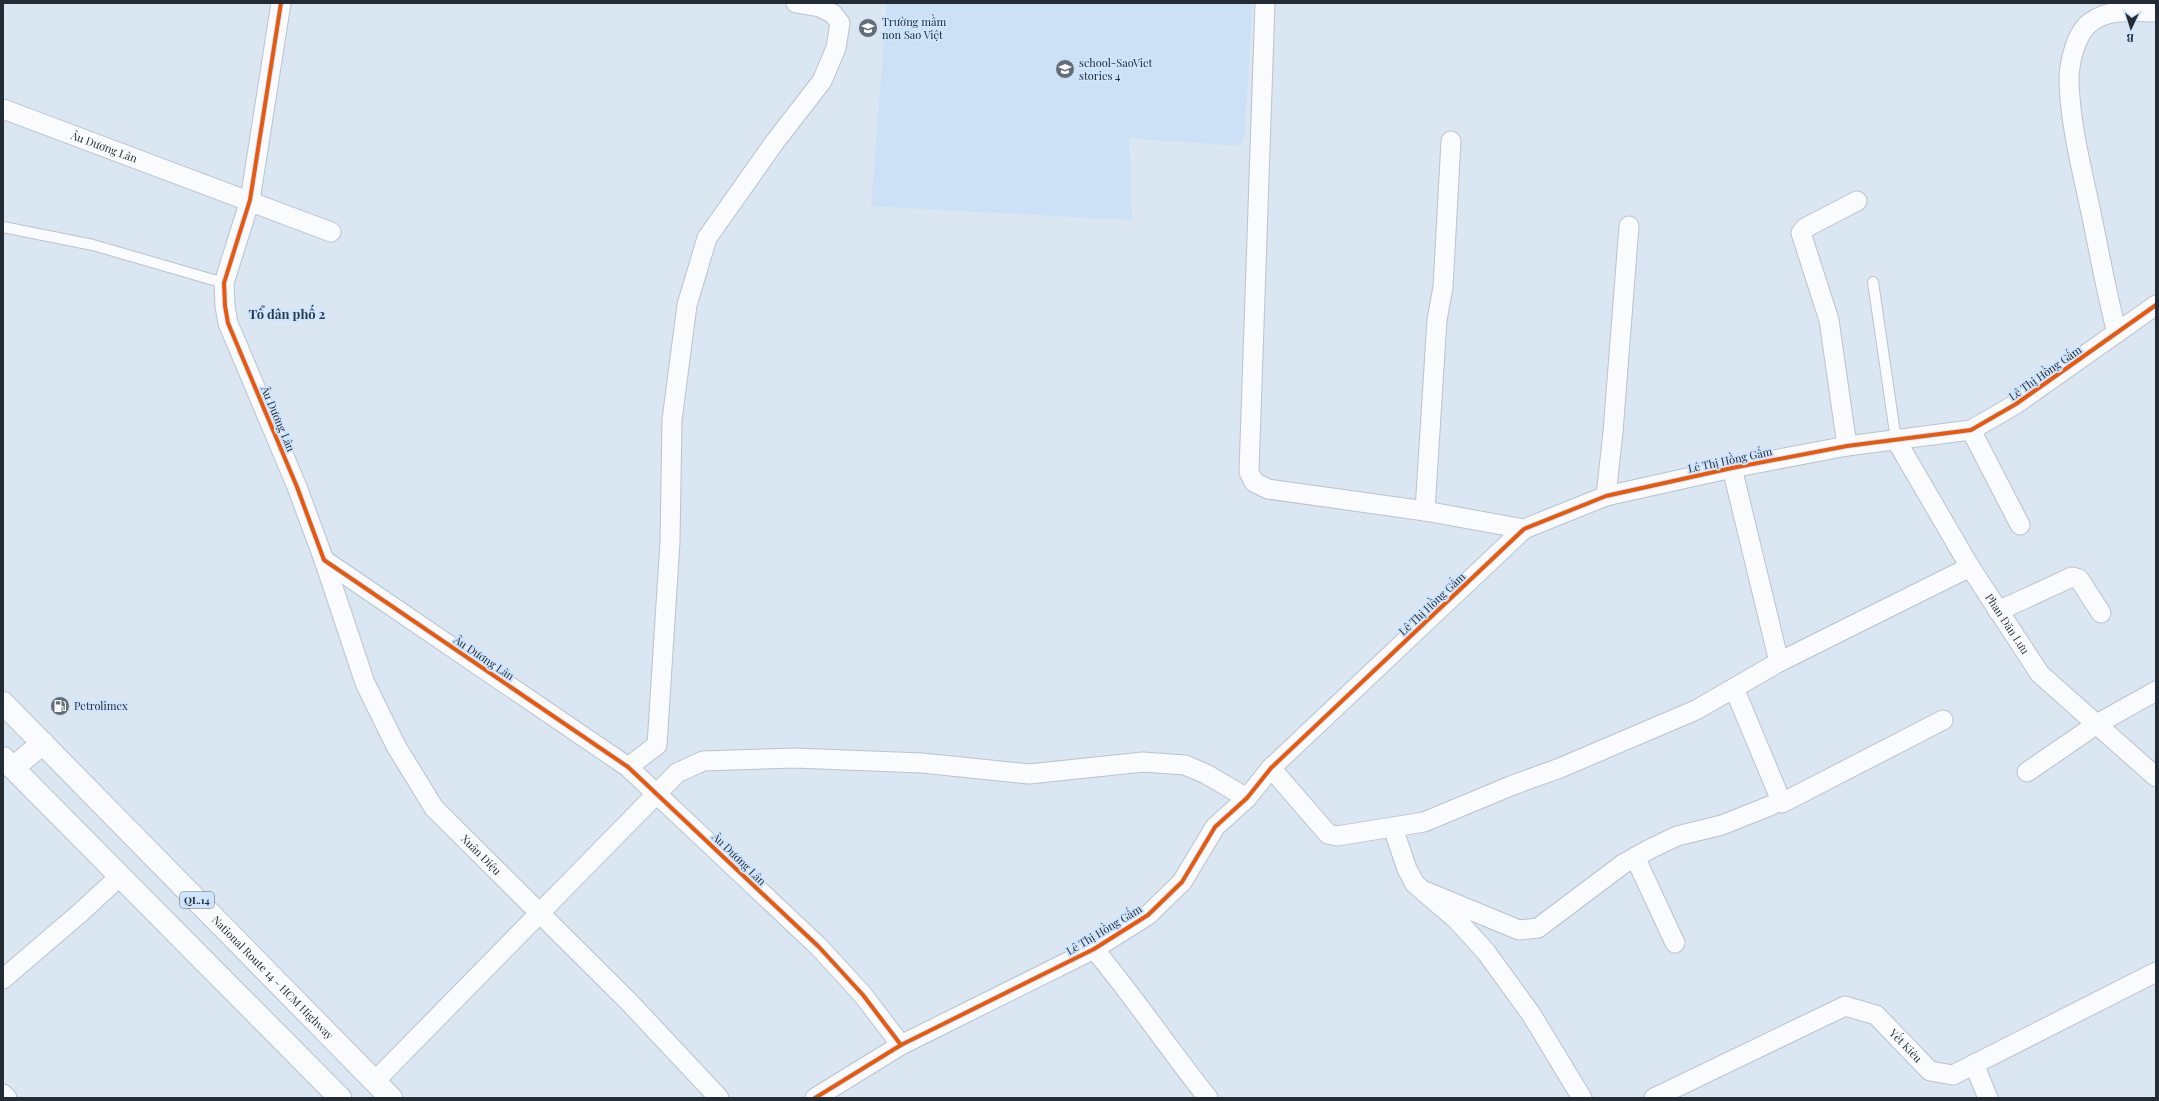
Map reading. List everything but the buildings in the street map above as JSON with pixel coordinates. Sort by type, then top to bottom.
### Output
[{"type":"main road","name":"National Route 14 - HCM Highway","points":[[3,703],[391,1098]]},
{"type":"main road","points":[[43,743],[8,763],[340,1098]]},
{"type":"street","points":[[250,200],[281,3]]},
{"type":"street","points":[[796,3],[820,7],[833,14],[840,23]]},
{"type":"street","points":[[628,767],[656,745],[670,542],[672,420],[687,305],[707,238],[774,143],[822,80],[836,48],[840,23],[840,3]]},
{"type":"street","points":[[1265,3],[1249,472],[1254,482],[1268,490],[1425,511],[1524,529]]},
{"type":"street","points":[[2117,333],[2072,119],[2070,68],[2073,51],[2090,22],[2102,16],[2116,12],[2156,12]]},
{"type":"street","name":"Âu Dương Lân","points":[[3,109],[250,200],[331,232]]},
{"type":"street","points":[[1425,511],[1437,320],[1443,287],[1451,141]]},
{"type":"street","name":"Âu Dương Lân","points":[[250,200],[224,283],[225,306],[228,323],[297,487],[324,560],[628,767],[819,947],[863,995],[901,1044]]},
{"type":"street","points":[[1847,446],[1829,320],[1801,233],[1805,228],[1857,201]]},
{"type":"street","points":[[1606,496],[1613,432],[1629,226]]},
{"type":"street","name":"Lê Thị Hồng Gấm","points":[[815,1098],[901,1044],[1094,949],[1148,915],[1182,882],[1215,827],[1247,798],[1271,768],[1524,529],[1606,496],[1732,468],[1847,446],[1971,430],[2016,404],[2156,305]]},
{"type":"street","points":[[1971,430],[2020,525]]},
{"type":"street","name":"Phan Đăn Lưu","points":[[1896,440],[1970,567],[2040,674],[2153,771]]},
{"type":"street","points":[[1732,468],[1779,662]]},
{"type":"street","name":"Xuân Diệu","points":[[324,560],[365,683],[396,746],[434,808],[630,1003],[719,1098]]},
{"type":"street","points":[[1271,768],[1328,834],[1337,836],[1411,825],[1437,817],[1513,785],[1560,768],[1696,710],[1779,662],[1970,567]]},
{"type":"street","points":[[1998,611],[2072,577],[2079,579],[2101,613]]},
{"type":"street","points":[[1734,688],[1782,803],[1943,720]]},
{"type":"street","points":[[2027,772],[2097,724],[2156,690]]},
{"type":"street","points":[[375,1081],[677,773],[703,761],[795,758],[922,763],[1029,774],[1143,762],[1186,765],[1206,774],[1247,798]]},
{"type":"street","points":[[1393,828],[1410,876],[1427,895],[1427,892],[1519,930],[1529,930],[1538,928],[1635,857],[1677,836],[1722,825],[1772,805]]},
{"type":"street","points":[[1635,857],[1675,943]]},
{"type":"street","points":[[3,979],[80,913],[120,876]]},
{"type":"street","points":[[1427,892],[1457,920],[1486,952],[1531,1014],[1582,1098]]},
{"type":"street","points":[[1094,949],[1128,989],[1177,1059],[1208,1098]]},
{"type":"street","name":"Yết Kiêu","points":[[1654,1098],[1845,1006],[1876,1015],[1930,1071],[1953,1075],[2156,972]]},
{"type":"street","points":[[1974,1064],[1988,1098]]},
{"type":"street","points":[[3,1094],[7,1098]]},
{"type":"lane","points":[[3,227],[93,245],[224,283]]},
{"type":"lane","points":[[1873,282],[1896,440]]},
{"type":"shaded area","name":"school-SaoViet stories 4","points":[[887,3],[1252,3],[1245,135],[1240,146],[1129,138],[1132,220],[871,206]]},
{"type":"cycle path","points":[[281,3],[250,200],[224,283],[225,306],[228,323],[297,487],[324,560],[628,767],[819,947],[863,995],[901,1045]]},
{"type":"cycle path","points":[[815,1098],[901,1045],[1094,949],[1148,915],[1182,882],[1215,827],[1247,798],[1271,768],[1524,529],[1606,496],[1732,468],[1847,446],[1971,430],[2016,404],[2156,305]]},
{"type":"place","name":"Trường mầm non Sao Việt","points":[[868,28]]},
{"type":"place","name":"school-SaoViet stories 4","points":[[1065,69]]},
{"type":"place","name":"Petrolimex","points":[[60,706]]},
{"type":"district","name":"Tổ dân phố 2","points":[[287,314]]}]
